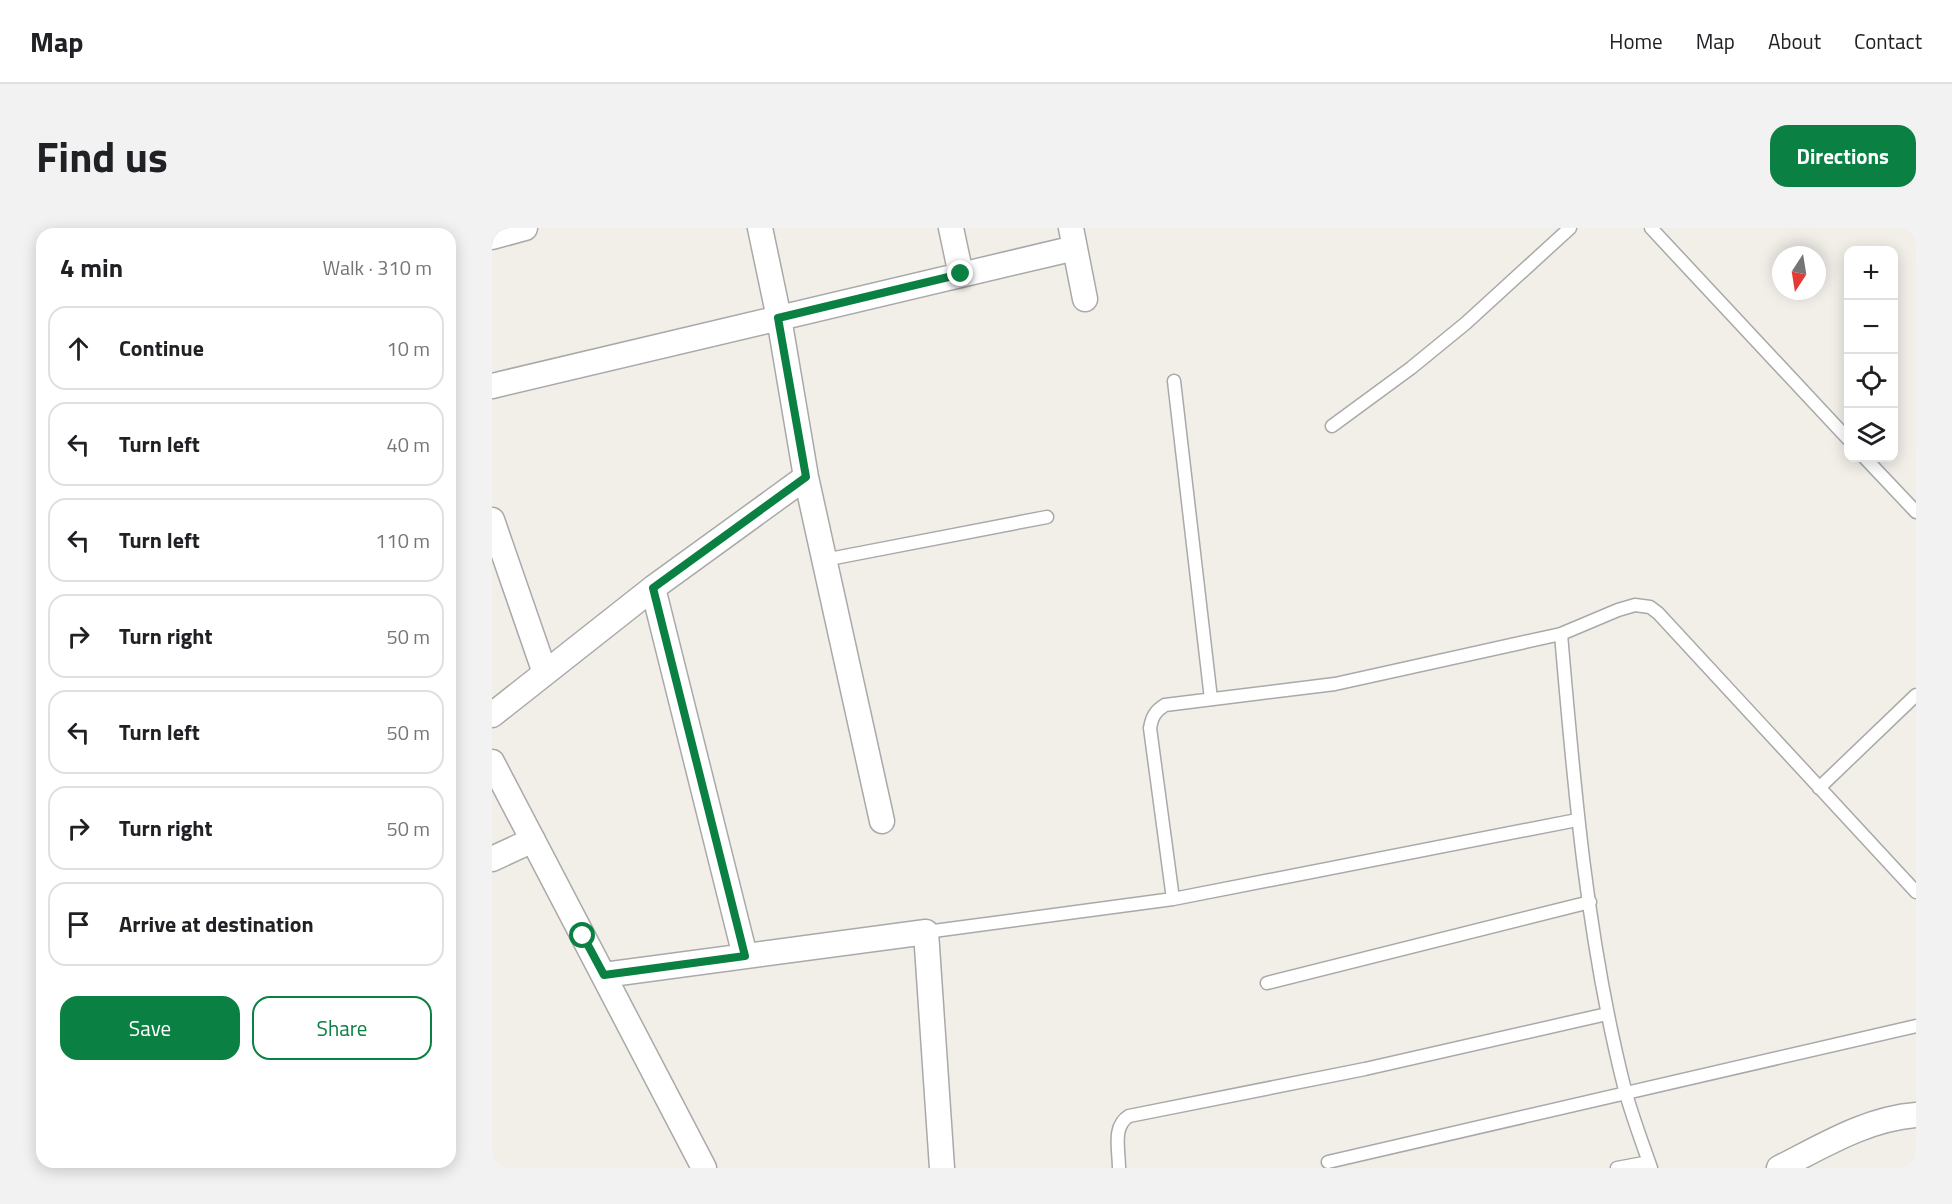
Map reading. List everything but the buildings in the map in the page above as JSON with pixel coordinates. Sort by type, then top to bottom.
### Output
[{"type":"street","points":[[492,237],[525,228]]},
{"type":"street","points":[[760,228],[806,477],[882,821]]},
{"type":"street","points":[[951,228],[961,274]]},
{"type":"street","points":[[492,386],[961,274],[1073,238],[1085,299]]},
{"type":"street","points":[[492,715],[653,588],[806,477]]},
{"type":"street","points":[[492,520],[544,673]]},
{"type":"street","points":[[653,588],[745,956]]},
{"type":"street","points":[[492,762],[704,1168]]},
{"type":"street","points":[[492,859],[533,840]]},
{"type":"street","points":[[604,975],[926,932],[942,1168]]},
{"type":"street","points":[[1790,1165],[1862,1127],[1898,1116],[1916,1115]]},
{"type":"lane","points":[[1332,426],[1412,368],[1466,323],[1570,228]]},
{"type":"lane","points":[[1651,228],[1844,436]]},
{"type":"lane","points":[[1174,381],[1211,699]]},
{"type":"lane","points":[[1869,462],[1916,512]]},
{"type":"lane","points":[[824,560],[1047,517]]},
{"type":"lane","points":[[1173,899],[1150,729],[1156,710],[1165,705],[1335,684],[1561,634],[1635,605],[1650,606],[1659,613],[1916,892]]},
{"type":"lane","points":[[1561,634],[1577,820],[1607,1014],[1626,1093],[1650,1165],[1617,1168]]},
{"type":"lane","points":[[1819,788],[1916,695]]},
{"type":"lane","points":[[926,932],[1173,899],[1577,820]]},
{"type":"lane","points":[[1267,983],[1590,902]]},
{"type":"lane","points":[[1119,1168],[1118,1128],[1122,1120],[1130,1116],[1365,1069],[1607,1014]]},
{"type":"lane","points":[[1328,1162],[1916,1026]]},
{"type":"route","points":[[583,936],[604,975],[745,956],[653,588],[806,477],[778,318],[961,274]]}]
